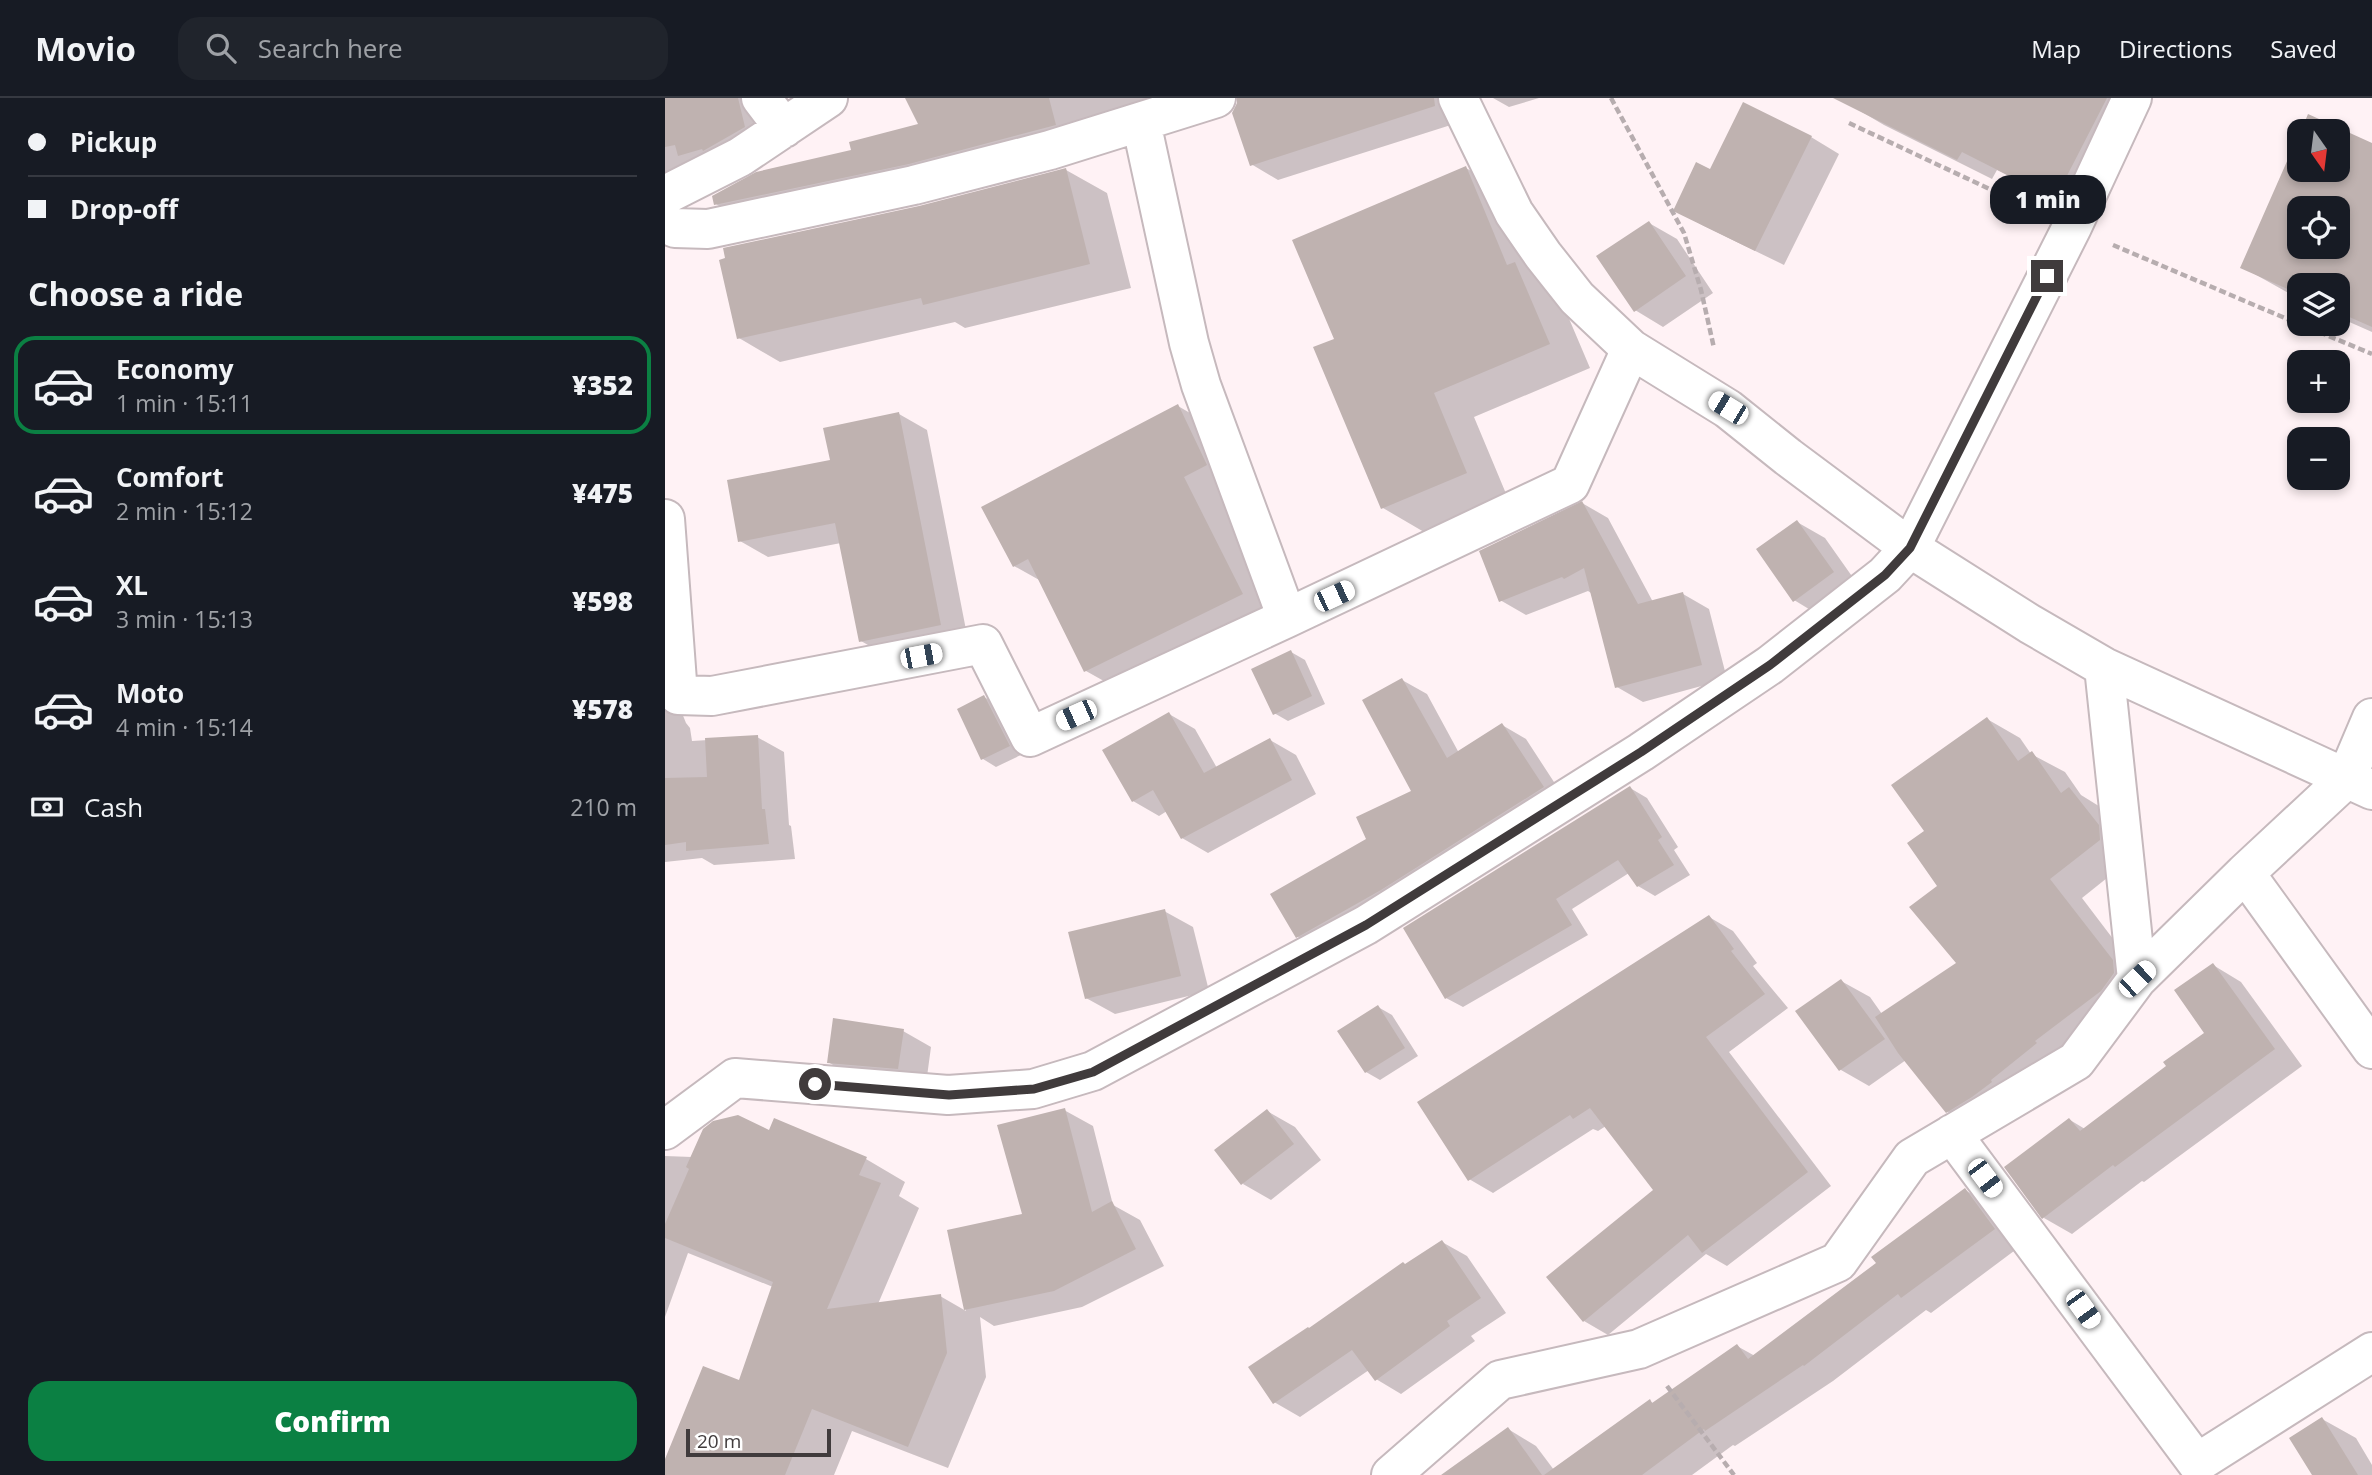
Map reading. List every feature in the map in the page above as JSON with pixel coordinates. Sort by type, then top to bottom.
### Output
[{"type":"street","points":[[761,98],[784,128]]},
{"type":"street","points":[[665,195],[740,156],[828,98]]},
{"type":"street","points":[[665,223],[675,228],[708,229],[913,185],[1050,150],[1216,98]]},
{"type":"street","points":[[1458,98],[1514,213],[1577,298],[1631,349],[1728,408],[1788,457],[1910,548],[2030,624],[2104,667],[2359,785]]},
{"type":"street","points":[[665,1130],[735,1078],[949,1095],[1034,1089],[1093,1072],[1366,925],[1641,752],[1770,665],[1885,575],[1910,548],[2066,240],[2132,98]]},
{"type":"street","points":[[1141,122],[1189,343],[1201,385],[1287,618]]},
{"type":"street","points":[[665,519],[678,695],[712,696],[983,644],[1030,737],[1570,484],[1631,349]]},
{"type":"street","points":[[2104,667],[2137,979]]},
{"type":"street","points":[[1391,1475],[1500,1380],[1639,1349],[1837,1262],[1912,1158],[2076,1061],[2137,979],[2245,873],[2359,785],[2372,718]]},
{"type":"street","points":[[2245,873],[2372,1049]]},
{"type":"street","points":[[1952,1134],[2197,1463],[2372,1352]]},
{"type":"path","points":[[1611,98],[1684,233],[1701,290],[1728,408]]},
{"type":"path","points":[[2329,336],[2372,354]]},
{"type":"path","points":[[1639,1349],[1734,1475]]},
{"type":"building","points":[[665,98],[738,98],[745,127],[703,151],[702,149],[678,156],[675,145],[665,147]]},
{"type":"building","points":[[905,98],[1049,98],[1056,125],[909,164],[714,205],[712,196],[756,172],[851,150],[849,142],[918,124]]},
{"type":"building","points":[[1237,98],[1434,98],[1435,106],[1250,166],[1232,113]]},
{"type":"building","points":[[1833,98],[2107,98],[2055,199],[1962,152],[1957,160]]},
{"type":"building","points":[[1743,102],[1812,136],[1755,251],[1673,211],[1696,162],[1710,169]]},
{"type":"building","points":[[2308,114],[2319,119],[2306,119]]},
{"type":"building","points":[[2350,133],[2372,143],[2372,327],[2350,317],[2350,273],[2287,273],[2287,289],[2240,268],[2287,161],[2287,182],[2350,182]]},
{"type":"building","points":[[1466,166],[1507,265],[1515,262],[1550,344],[1434,393],[1467,473],[1381,509],[1313,347],[1334,339],[1292,240]]},
{"type":"building","points":[[1066,168],[1090,264],[923,305],[921,298],[737,339],[719,260],[725,258],[723,248],[919,206]]},
{"type":"building","points":[[1649,221],[1686,276],[1634,312],[1596,256]]},
{"type":"building","points":[[1178,404],[1207,465],[1184,477],[1243,594],[1084,672],[1028,559],[1013,567],[981,507]]},
{"type":"building","points":[[899,412],[941,625],[859,642],[835,523],[738,542],[727,480],[830,460],[823,428]]},
{"type":"building","points":[[1582,501],[1638,604],[1683,592],[1702,665],[1615,688],[1584,568],[1564,579],[1562,577],[1499,602],[1479,551]]},
{"type":"building","points":[[1797,520],[1834,572],[1793,602],[1756,549]]},
{"type":"building","points":[[1291,650],[1312,696],[1273,715],[1251,669]]},
{"type":"building","points":[[1402,678],[1447,758],[1502,723],[1544,787],[1381,890],[1296,938],[1270,894],[1366,839],[1356,817],[1411,791],[1362,700]]},
{"type":"building","points":[[984,695],[1010,746],[981,760],[957,709]]},
{"type":"building","points":[[1169,712],[1204,773],[1270,738],[1292,780],[1181,839],[1153,790],[1132,802],[1102,750]]},
{"type":"building","points":[[1987,717],[2018,761],[2032,751],[2061,793],[2069,787],[2099,825],[2100,840],[2050,879],[2113,960],[2114,973],[2101,991],[2035,1041],[2037,1043],[1991,1080],[1992,1082],[1946,1113],[1898,1053],[1875,1017],[1956,963],[1909,907],[1937,886],[1907,843],[1924,831],[1891,785]]},
{"type":"building","points":[[758,735],[762,809],[765,809],[769,844],[686,851],[686,842],[665,845],[665,778],[707,777],[705,738]]},
{"type":"building","points":[[1630,786],[1662,837],[1658,840],[1674,865],[1637,887],[1618,860],[1556,899],[1572,925],[1445,999],[1403,928]]},
{"type":"building","points":[[1165,909],[1181,976],[1085,999],[1068,932]]},
{"type":"building","points":[[1709,915],[1734,949],[1731,951],[1765,994],[1706,1037],[1808,1172],[1702,1253],[1688,1235],[1583,1322],[1546,1277],[1653,1190],[1590,1108],[1573,1119],[1570,1115],[1468,1181],[1417,1102]]},
{"type":"building","points":[[2213,963],[2275,1049],[2042,1219],[2004,1167],[2069,1118],[2080,1131],[2166,1066],[2163,1062],[2204,1033],[2174,990]]},
{"type":"building","points":[[1841,979],[1885,1039],[1839,1071],[1795,1011]]},
{"type":"building","points":[[1378,1005],[1405,1048],[1365,1073],[1337,1031]]},
{"type":"building","points":[[833,1018],[904,1029],[898,1069],[827,1063]]},
{"type":"building","points":[[1065,1108],[1092,1212],[1112,1201],[1136,1249],[1054,1291],[964,1310],[947,1230],[1022,1214],[997,1125]]},
{"type":"building","points":[[1267,1109],[1294,1144],[1241,1185],[1214,1150]]},
{"type":"building","points":[[738,1115],[769,1130],[774,1118],[867,1157],[859,1175],[881,1183],[827,1309],[941,1294],[947,1353],[908,1447],[812,1409],[785,1475],[665,1475],[665,1459],[703,1366],[739,1380],[773,1282],[665,1238],[665,1224],[703,1129],[713,1121]]},
{"type":"building","points":[[1965,1188],[1995,1229],[1901,1298],[1898,1294],[1804,1366],[1705,1431],[1704,1429],[1642,1475],[1544,1475],[1650,1399],[1652,1403],[1737,1344],[1748,1359],[1876,1263],[1871,1257]]},
{"type":"building","points":[[1442,1240],[1481,1298],[1447,1321],[1450,1326],[1375,1381],[1352,1350],[1273,1404],[1248,1367],[1403,1262],[1405,1264]]},
{"type":"building","points":[[2322,1417],[2358,1475],[2312,1475],[2289,1438]]},
{"type":"building","points":[[1508,1427],[1542,1475],[1441,1475]]},
{"type":"route","points":[[815,1084],[949,1095],[1034,1089],[1093,1072],[1366,925],[1641,752],[1770,665],[1885,575],[1910,548],[2047,276]]}]
